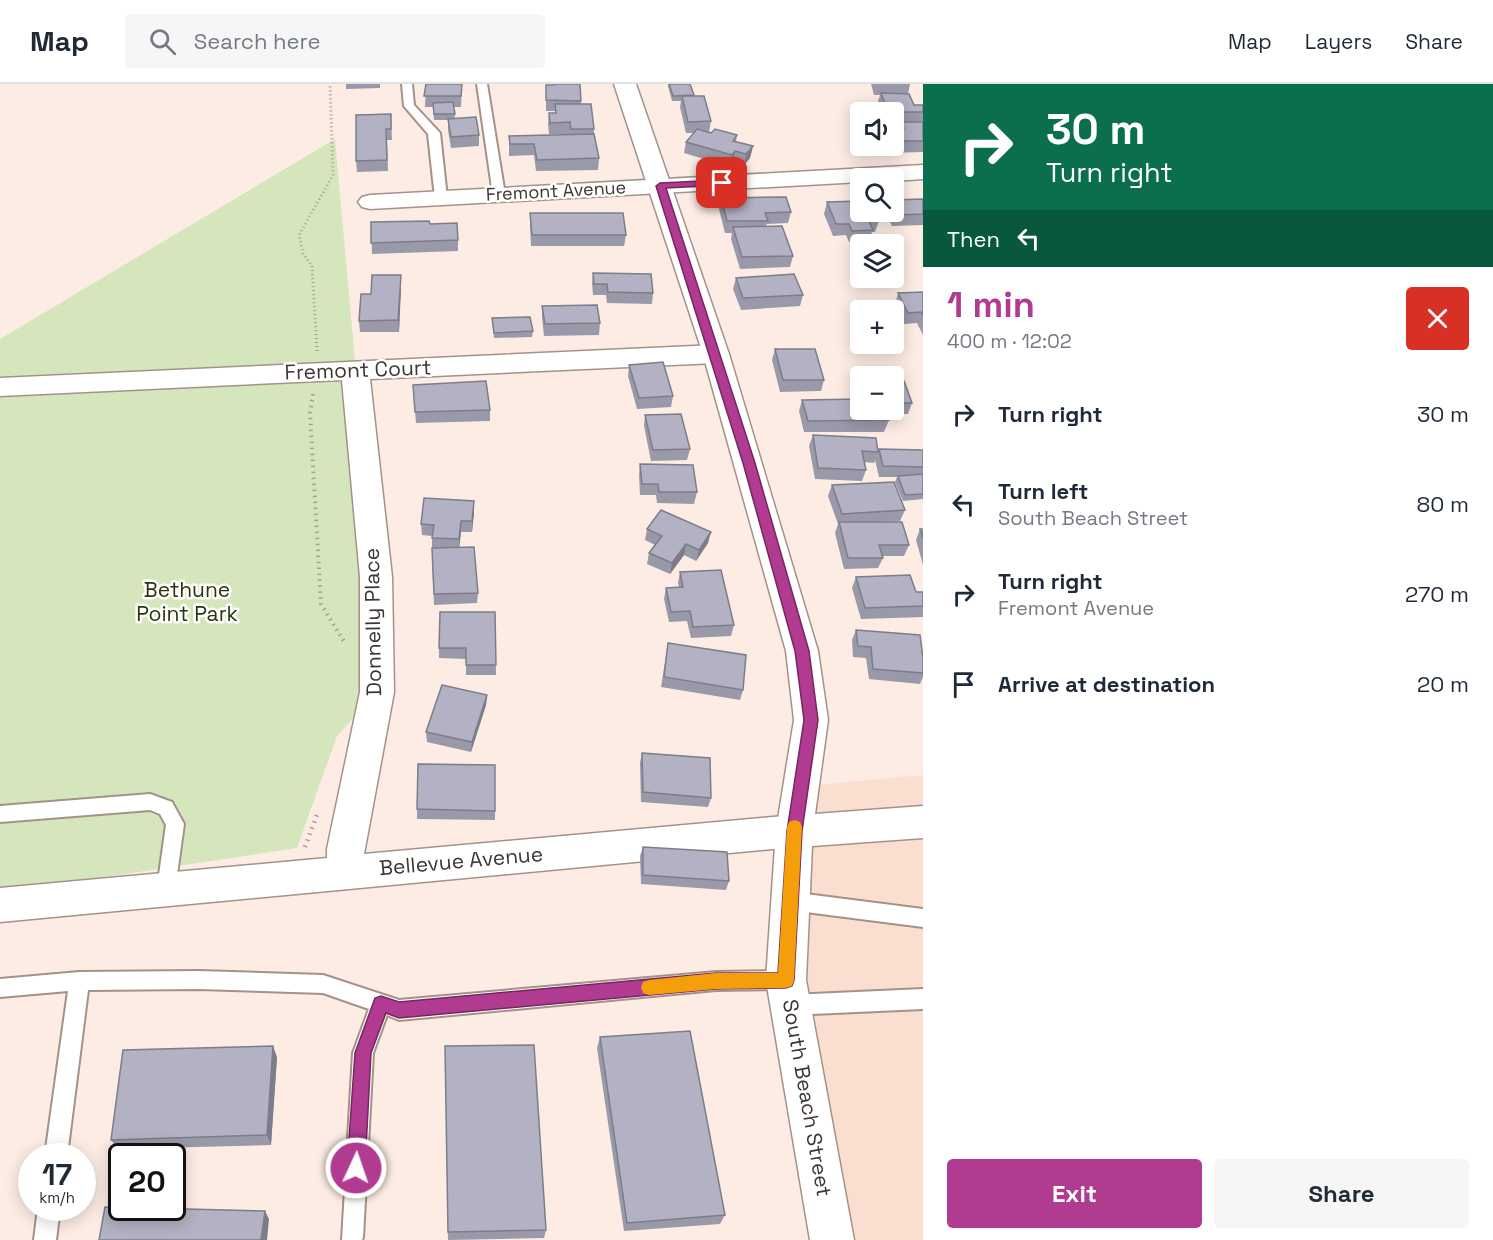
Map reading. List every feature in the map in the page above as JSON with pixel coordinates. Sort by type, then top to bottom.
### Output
[{"type":"street","name":"South Beach Street","points":[[625,84],[716,354],[802,651],[811,720],[794,831],[788,993],[832,1240]]},
{"type":"street","name":"Fremont Avenue","points":[[370,202],[923,172]]},
{"type":"street","name":"Fremont Court","points":[[0,387],[716,354]]},
{"type":"street","name":"Donnelly Place","points":[[329,874],[345,849],[377,693],[376,577],[355,370]]},
{"type":"street","name":"Bellevue Avenue","points":[[0,905],[794,831],[923,822]]},
{"type":"lane","points":[[407,84],[410,106],[434,133],[441,198]]},
{"type":"lane","points":[[482,84],[500,195]]},
{"type":"lane","points":[[0,814],[150,802],[166,808],[175,824],[166,889]]},
{"type":"lane","points":[[790,901],[923,918]]},
{"type":"lane","points":[[0,988],[79,981],[199,980],[323,984],[399,1010],[716,981],[788,993],[923,999]]},
{"type":"lane","points":[[58,1143],[79,981]]},
{"type":"lane","points":[[352,1238],[363,1053],[381,1004]]},
{"type":"lane","points":[[45,1240],[47,1221]]},
{"type":"path","points":[[330,84],[333,175],[299,235],[303,253],[312,266],[317,344],[310,413],[321,604],[350,651]]},
{"type":"path","points":[[319,808],[303,852],[329,874]]},
{"type":"shaded area","points":[[923,775],[923,805],[814,813],[818,785]]},
{"type":"shaded area","points":[[923,838],[923,1240],[852,1240],[804,981],[810,846]]},
{"type":"green space","points":[[335,139],[355,361],[0,377],[0,339]]},
{"type":"green space","name":"Bethune Point Park","points":[[355,370],[377,692],[337,736],[297,848],[0,893],[0,385]]},
{"type":"building","points":[[426,84],[462,84],[461,96],[424,96]]},
{"type":"building","points":[[580,84],[581,101],[546,100],[546,85]]},
{"type":"building","points":[[669,84],[690,84],[694,95],[673,96]]},
{"type":"building","points":[[881,93],[909,94],[914,105],[923,105],[923,112],[904,112],[904,102],[884,102]]},
{"type":"building","points":[[682,96],[704,96],[711,121],[688,122]]},
{"type":"building","points":[[453,102],[455,114],[434,114],[433,103]]},
{"type":"building","points":[[555,104],[591,104],[594,129],[571,129],[570,122],[550,123],[549,113],[556,113]]},
{"type":"building","points":[[391,114],[391,129],[386,129],[387,160],[356,161],[356,115]]},
{"type":"building","points":[[476,117],[479,135],[451,137],[448,119]]},
{"type":"building","points":[[904,122],[923,122],[923,141],[904,141]]},
{"type":"building","points":[[697,129],[711,133],[715,129],[737,135],[733,141],[753,146],[746,154],[735,151],[732,155],[686,142]]},
{"type":"building","points":[[594,134],[599,158],[537,160],[534,144],[510,144],[509,136]]},
{"type":"building","points":[[786,197],[791,212],[765,213],[768,221],[727,221],[721,198]]},
{"type":"building","points":[[923,199],[923,214],[904,215],[904,200]]},
{"type":"building","points":[[850,201],[850,222],[869,222],[873,230],[852,231],[849,224],[836,224],[827,202]]},
{"type":"building","points":[[530,213],[623,213],[626,235],[532,235]]},
{"type":"building","points":[[429,221],[430,224],[457,223],[458,240],[371,243],[371,222]]},
{"type":"building","points":[[782,226],[793,256],[742,257],[733,227]]},
{"type":"building","points":[[593,273],[651,274],[653,293],[608,292],[607,284],[594,284]]},
{"type":"building","points":[[794,274],[803,295],[743,298],[736,278]]},
{"type":"building","points":[[372,275],[401,275],[398,320],[359,321],[361,294],[371,294]]},
{"type":"building","points":[[923,292],[923,316],[921,312],[908,313],[904,300],[902,300],[898,293]]},
{"type":"building","points":[[597,305],[600,323],[545,324],[542,306]]},
{"type":"building","points":[[530,317],[533,331],[494,333],[492,318]]},
{"type":"building","points":[[775,349],[815,349],[824,380],[783,380]]},
{"type":"building","points":[[663,362],[673,396],[639,398],[629,365]]},
{"type":"building","points":[[486,381],[490,410],[415,412],[413,385]]},
{"type":"building","points":[[904,381],[912,403],[904,403]]},
{"type":"building","points":[[850,399],[850,420],[889,420],[808,421],[802,400]]},
{"type":"building","points":[[681,414],[690,449],[653,450],[645,415]]},
{"type":"building","points":[[813,435],[876,438],[878,452],[862,451],[866,470],[818,468]]},
{"type":"building","points":[[879,449],[923,450],[923,467],[883,466]]},
{"type":"building","points":[[640,464],[693,465],[697,492],[659,492],[658,484],[642,484]]},
{"type":"building","points":[[923,474],[923,494],[905,495],[898,476]]},
{"type":"building","points":[[894,482],[905,510],[842,514],[832,485]]},
{"type":"building","points":[[424,498],[474,501],[472,521],[461,521],[459,539],[432,538],[434,525],[421,524]]},
{"type":"building","points":[[661,510],[711,532],[699,550],[686,544],[672,563],[649,553],[662,536],[647,529]]},
{"type":"building","points":[[839,522],[902,522],[909,545],[879,545],[883,558],[848,558]]},
{"type":"building","points":[[474,547],[478,593],[434,594],[432,548]]},
{"type":"building","points":[[721,570],[734,625],[693,627],[690,611],[671,612],[666,588],[683,587],[680,572]]},
{"type":"building","points":[[910,575],[916,592],[923,592],[923,606],[865,608],[856,577]]},
{"type":"building","points":[[440,612],[495,612],[496,665],[466,665],[466,648],[439,648]]},
{"type":"building","points":[[856,630],[920,635],[923,673],[873,669],[871,647],[858,646]]},
{"type":"building","points":[[668,643],[746,655],[743,690],[664,677]]},
{"type":"building","points":[[442,685],[487,695],[472,742],[426,732]]},
{"type":"building","points":[[642,753],[710,758],[711,798],[643,792]]},
{"type":"building","points":[[418,764],[495,765],[495,811],[417,809]]},
{"type":"building","points":[[643,847],[727,852],[729,881],[643,875]]},
{"type":"building","points":[[690,1031],[725,1215],[627,1223],[600,1037]]},
{"type":"building","points":[[534,1045],[546,1230],[448,1232],[445,1046]]},
{"type":"building","points":[[273,1046],[267,1135],[111,1140],[123,1050]]},
{"type":"building","points":[[105,1207],[108,1207],[108,1221],[186,1221],[186,1209],[265,1211],[261,1240],[99,1240]]},
{"type":"slow traffic","points":[[649,987],[716,981],[786,980],[795,827]]},
{"type":"route","points":[[356,1168],[363,1053],[381,1004],[399,1010],[716,981],[786,980],[794,831],[811,720],[802,651],[716,354],[660,186],[722,183]]}]
